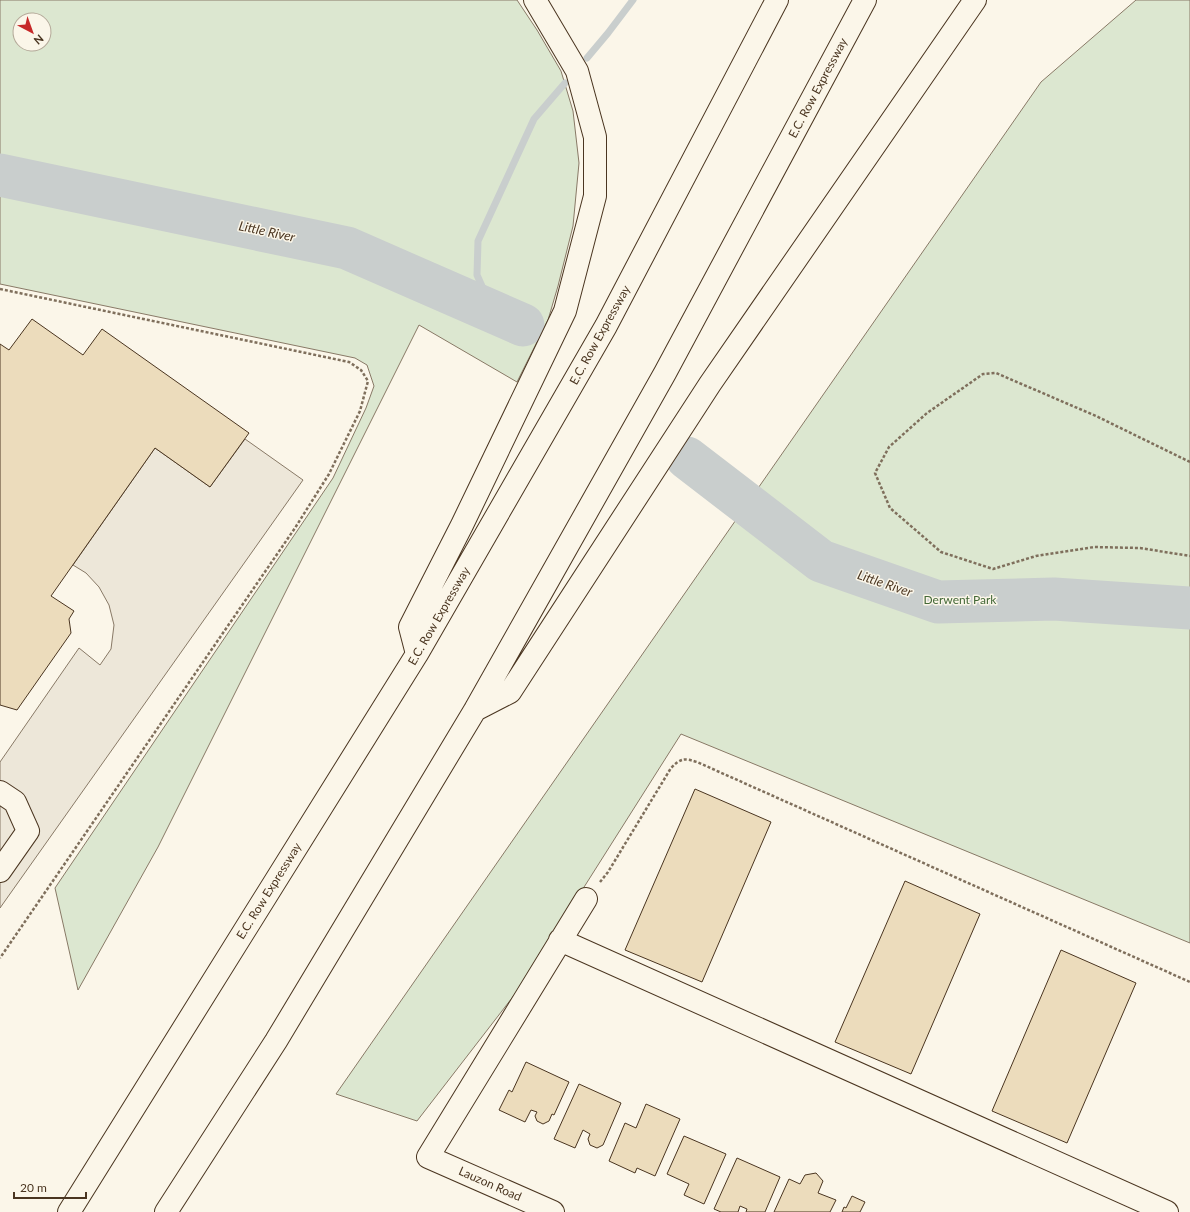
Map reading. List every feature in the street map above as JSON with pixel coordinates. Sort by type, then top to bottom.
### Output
[{"type":"main road","points":[[417,654],[410,626],[462,525],[565,310],[595,196],[595,137],[577,71],[535,0]]},
{"type":"main road","name":"E.C. Row Expressway","points":[[68,1212],[417,654],[606,326],[777,0]]},
{"type":"main road","name":"E.C. Row Expressway","points":[[166,1212],[276,1041],[475,710],[664,373],[865,0]]},
{"type":"main road","points":[[475,710],[510,692],[710,384],[975,0]]},
{"type":"main road","points":[[0,792],[15,802],[28,831],[0,872]]},
{"type":"main road","points":[[586,899],[560,940],[1167,1212]]},
{"type":"main road","name":"Lauzon Road","points":[[553,1212],[428,1157],[560,940]]},
{"type":"path","points":[[0,289],[349,362],[361,370],[368,381],[360,411],[340,453],[329,474],[295,528],[0,958]]},
{"type":"path","points":[[1190,462],[1096,416],[996,373],[983,374],[927,413],[889,447],[875,473],[890,508],[941,552],[993,569],[1036,556],[1094,547],[1140,548],[1190,556]]},
{"type":"path","points":[[586,899],[608,872],[671,768],[678,762],[687,759],[697,762],[1190,982]]},
{"type":"green space","points":[[0,0],[517,0],[561,71],[573,111],[579,163],[573,226],[558,286],[548,320],[517,382],[419,325],[158,847],[78,990],[55,888],[333,478],[366,408],[374,386],[367,365],[355,358],[0,284]]},
{"type":"green space","name":"Derwent Park","points":[[1136,0],[1190,0],[1190,943],[681,734],[522,985],[417,1121],[336,1094],[1041,82]]},
{"type":"shaded area","points":[[245,439],[303,480],[0,908],[0,762],[79,648],[100,665],[111,649],[114,625],[109,605],[99,587],[86,573],[73,565],[155,448],[210,487]]},
{"type":"building","points":[[32,319],[83,355],[102,329],[249,433],[210,487],[155,448],[51,596],[74,611],[69,619],[71,633],[17,710],[0,705],[0,344],[9,350]]},
{"type":"building","points":[[695,789],[771,822],[702,982],[625,950]]},
{"type":"building","points":[[905,881],[980,914],[911,1074],[835,1042]]},
{"type":"building","points":[[1061,950],[1136,983],[1067,1143],[992,1111]]},
{"type":"building","points":[[526,1062],[569,1082],[554,1115],[552,1114],[549,1121],[543,1124],[537,1121],[535,1116],[537,1112],[531,1110],[525,1122],[499,1110],[509,1090],[512,1092]]},
{"type":"building","points":[[579,1084],[621,1103],[603,1145],[597,1148],[590,1145],[588,1139],[590,1134],[583,1130],[575,1148],[554,1139]]},
{"type":"building","points":[[646,1104],[680,1119],[655,1176],[637,1168],[635,1173],[609,1161],[625,1123],[636,1128]]},
{"type":"building","points":[[684,1136],[726,1154],[704,1204],[684,1195],[689,1184],[667,1174]]},
{"type":"building","points":[[737,1158],[780,1177],[765,1212],[746,1212],[747,1209],[740,1206],[738,1212],[721,1212],[714,1209]]},
{"type":"building","points":[[816,1173],[823,1181],[818,1193],[836,1200],[830,1212],[774,1212],[789,1179],[800,1184],[805,1175]]},
{"type":"building","points":[[852,1196],[865,1202],[860,1212],[842,1212],[844,1207],[846,1208]]},
{"type":"waterway","points":[[587,58],[633,0]]},
{"type":"waterway","points":[[493,311],[477,275],[478,241],[534,119],[565,83]]},
{"type":"waterway","name":"Little River","points":[[0,175],[347,248],[523,325]]},
{"type":"waterway","name":"Little River","points":[[687,458],[821,561],[938,602],[1054,599],[1190,608]]}]
